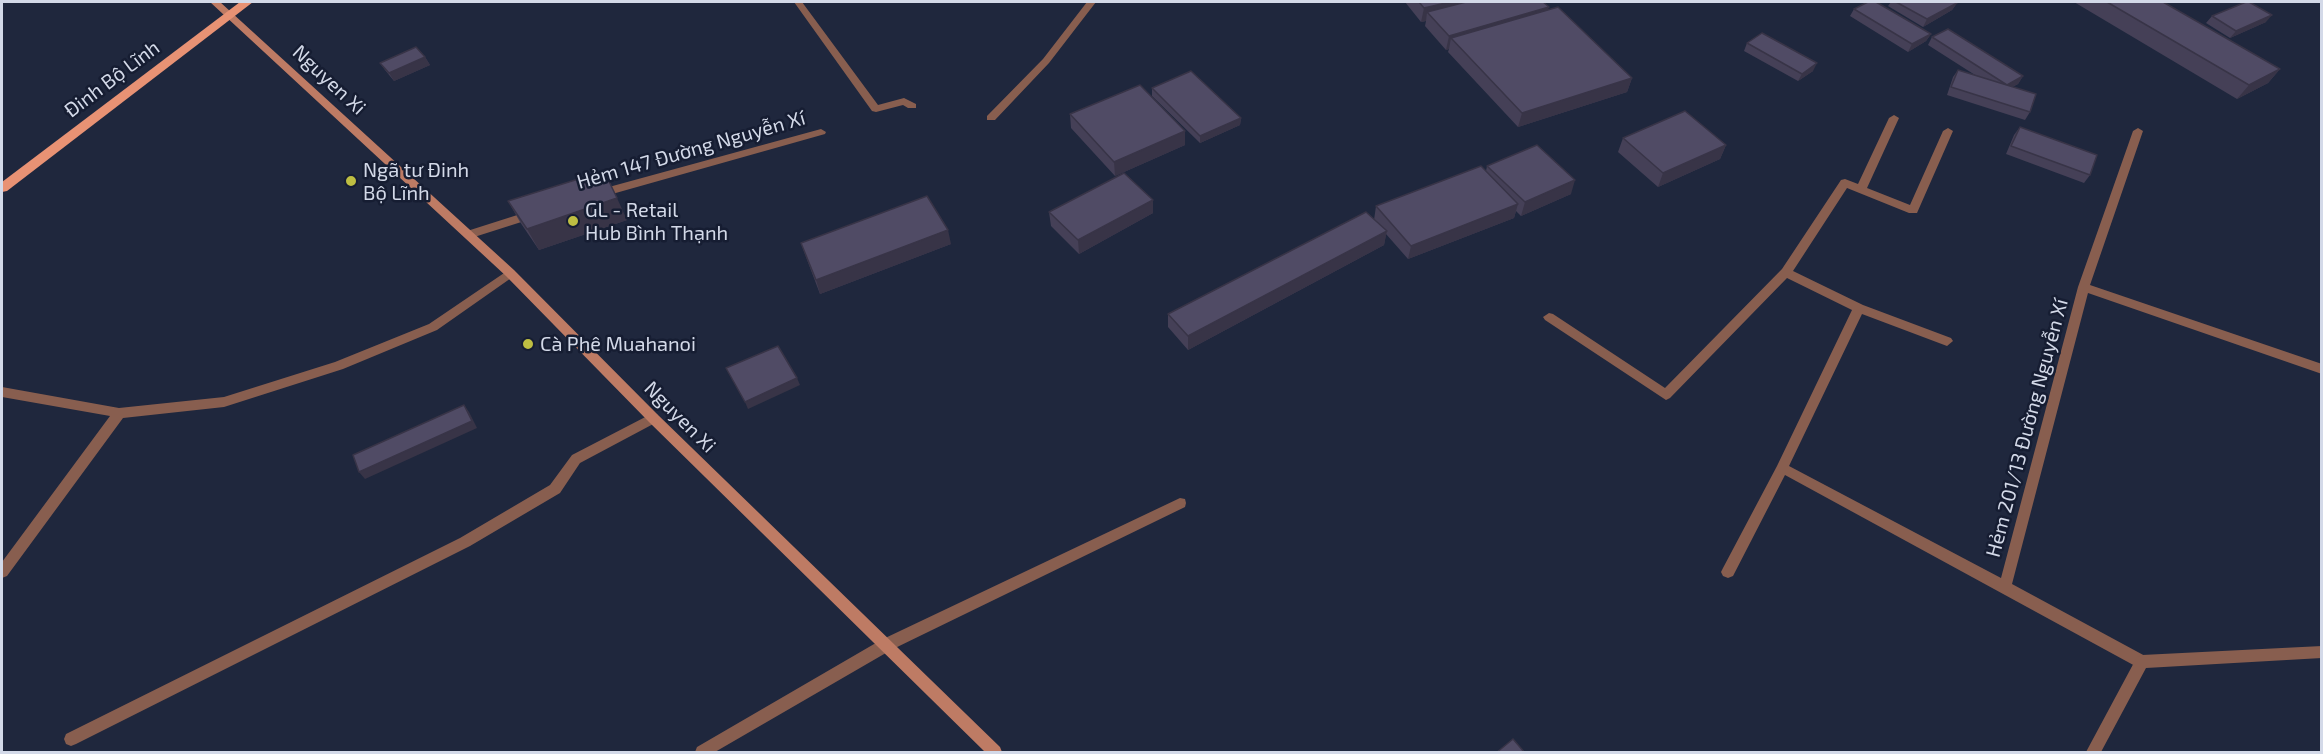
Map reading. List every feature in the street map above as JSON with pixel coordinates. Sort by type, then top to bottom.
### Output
[{"type":"main road","name":"Nguyen Xi","points":[[215,2],[510,273],[653,418],[995,753]]},
{"type":"main road","name":"Đinh Bộ Lĩnh","points":[[2,188],[246,2]]},
{"type":"street","points":[[798,2],[876,110],[904,101],[912,106]]},
{"type":"street","points":[[991,118],[1046,61],[1091,2]]},
{"type":"street","points":[[1861,189],[1894,118]]},
{"type":"street","name":"Hẻm 201/13 Đường Nguyễn Xí","points":[[2138,130],[2084,287],[2005,587],[2142,662]]},
{"type":"street","points":[[1550,317],[1666,395],[1786,272],[1845,183],[1914,210],[1948,131]]},
{"type":"street","name":"Hẻm 147 Đường Nguyễn Xí","points":[[586,197],[821,132]]},
{"type":"street","points":[[468,235],[543,211]]},
{"type":"street","points":[[1786,272],[1858,308],[1947,341]]},
{"type":"street","points":[[2,392],[119,413],[224,402],[339,366],[433,327],[510,273]]},
{"type":"street","points":[[2084,287],[2322,369]]},
{"type":"street","points":[[1728,572],[1782,468],[1858,308]]},
{"type":"street","points":[[2,572],[119,413]]},
{"type":"street","points":[[71,739],[465,542],[555,489],[576,459],[653,418]]},
{"type":"street","points":[[1782,468],[2005,587]]},
{"type":"street","points":[[702,753],[886,645],[1180,503]]},
{"type":"street","points":[[2093,753],[2142,662],[2322,652]]},
{"type":"building","points":[[1419,2],[1450,2],[1424,8]]},
{"type":"building","points":[[1466,2],[1543,2],[1549,7],[1449,36],[1427,12]]},
{"type":"building","points":[[1868,2],[1876,2],[1931,34],[1912,44],[1854,9]]},
{"type":"building","points":[[1896,2],[1955,2],[1957,3],[1927,19]]},
{"type":"building","points":[[2107,2],[2163,2],[2280,69],[2249,85]]},
{"type":"building","points":[[2246,2],[2272,15],[2236,31],[2212,16]]},
{"type":"building","points":[[1558,7],[1632,78],[1522,113],[1451,38]]},
{"type":"building","points":[[1948,29],[2023,76],[2007,85],[1932,37]]},
{"type":"building","points":[[1762,33],[1817,63],[1802,74],[1747,43]]},
{"type":"building","points":[[416,47],[425,57],[389,73],[380,63]]},
{"type":"building","points":[[1958,70],[2036,94],[2030,112],[1951,87]]},
{"type":"building","points":[[1191,71],[1241,118],[1200,136],[1152,88]]},
{"type":"building","points":[[1140,85],[1185,131],[1114,162],[1070,114]]},
{"type":"building","points":[[1685,111],[1726,145],[1663,173],[1623,138]]},
{"type":"building","points":[[2020,127],[2097,155],[2090,175],[2011,146]]},
{"type":"building","points":[[1537,145],[1575,180],[1525,202],[1487,166]]},
{"type":"building","points":[[1481,166],[1518,204],[1411,246],[1376,206]]},
{"type":"building","points":[[604,171],[617,198],[527,229],[508,201]]},
{"type":"building","points":[[1124,173],[1153,200],[1078,240],[1049,212]]},
{"type":"building","points":[[927,196],[948,230],[816,280],[801,243]]},
{"type":"building","points":[[1366,212],[1387,231],[1188,336],[1168,314]]},
{"type":"building","points":[[778,346],[797,378],[745,402],[726,368]]},
{"type":"building","points":[[464,405],[472,421],[359,472],[353,455]]},
{"type":"building","points":[[1513,739],[1525,753],[1496,753]]},
{"type":"place","name":"Ngã tư Đinh Bộ Lĩnh","points":[[351,181]]},
{"type":"place","name":"GL - Retail Hub Bình Thạnh","points":[[573,221]]},
{"type":"place","name":"Cà Phê Muahanoi","points":[[528,344]]}]
